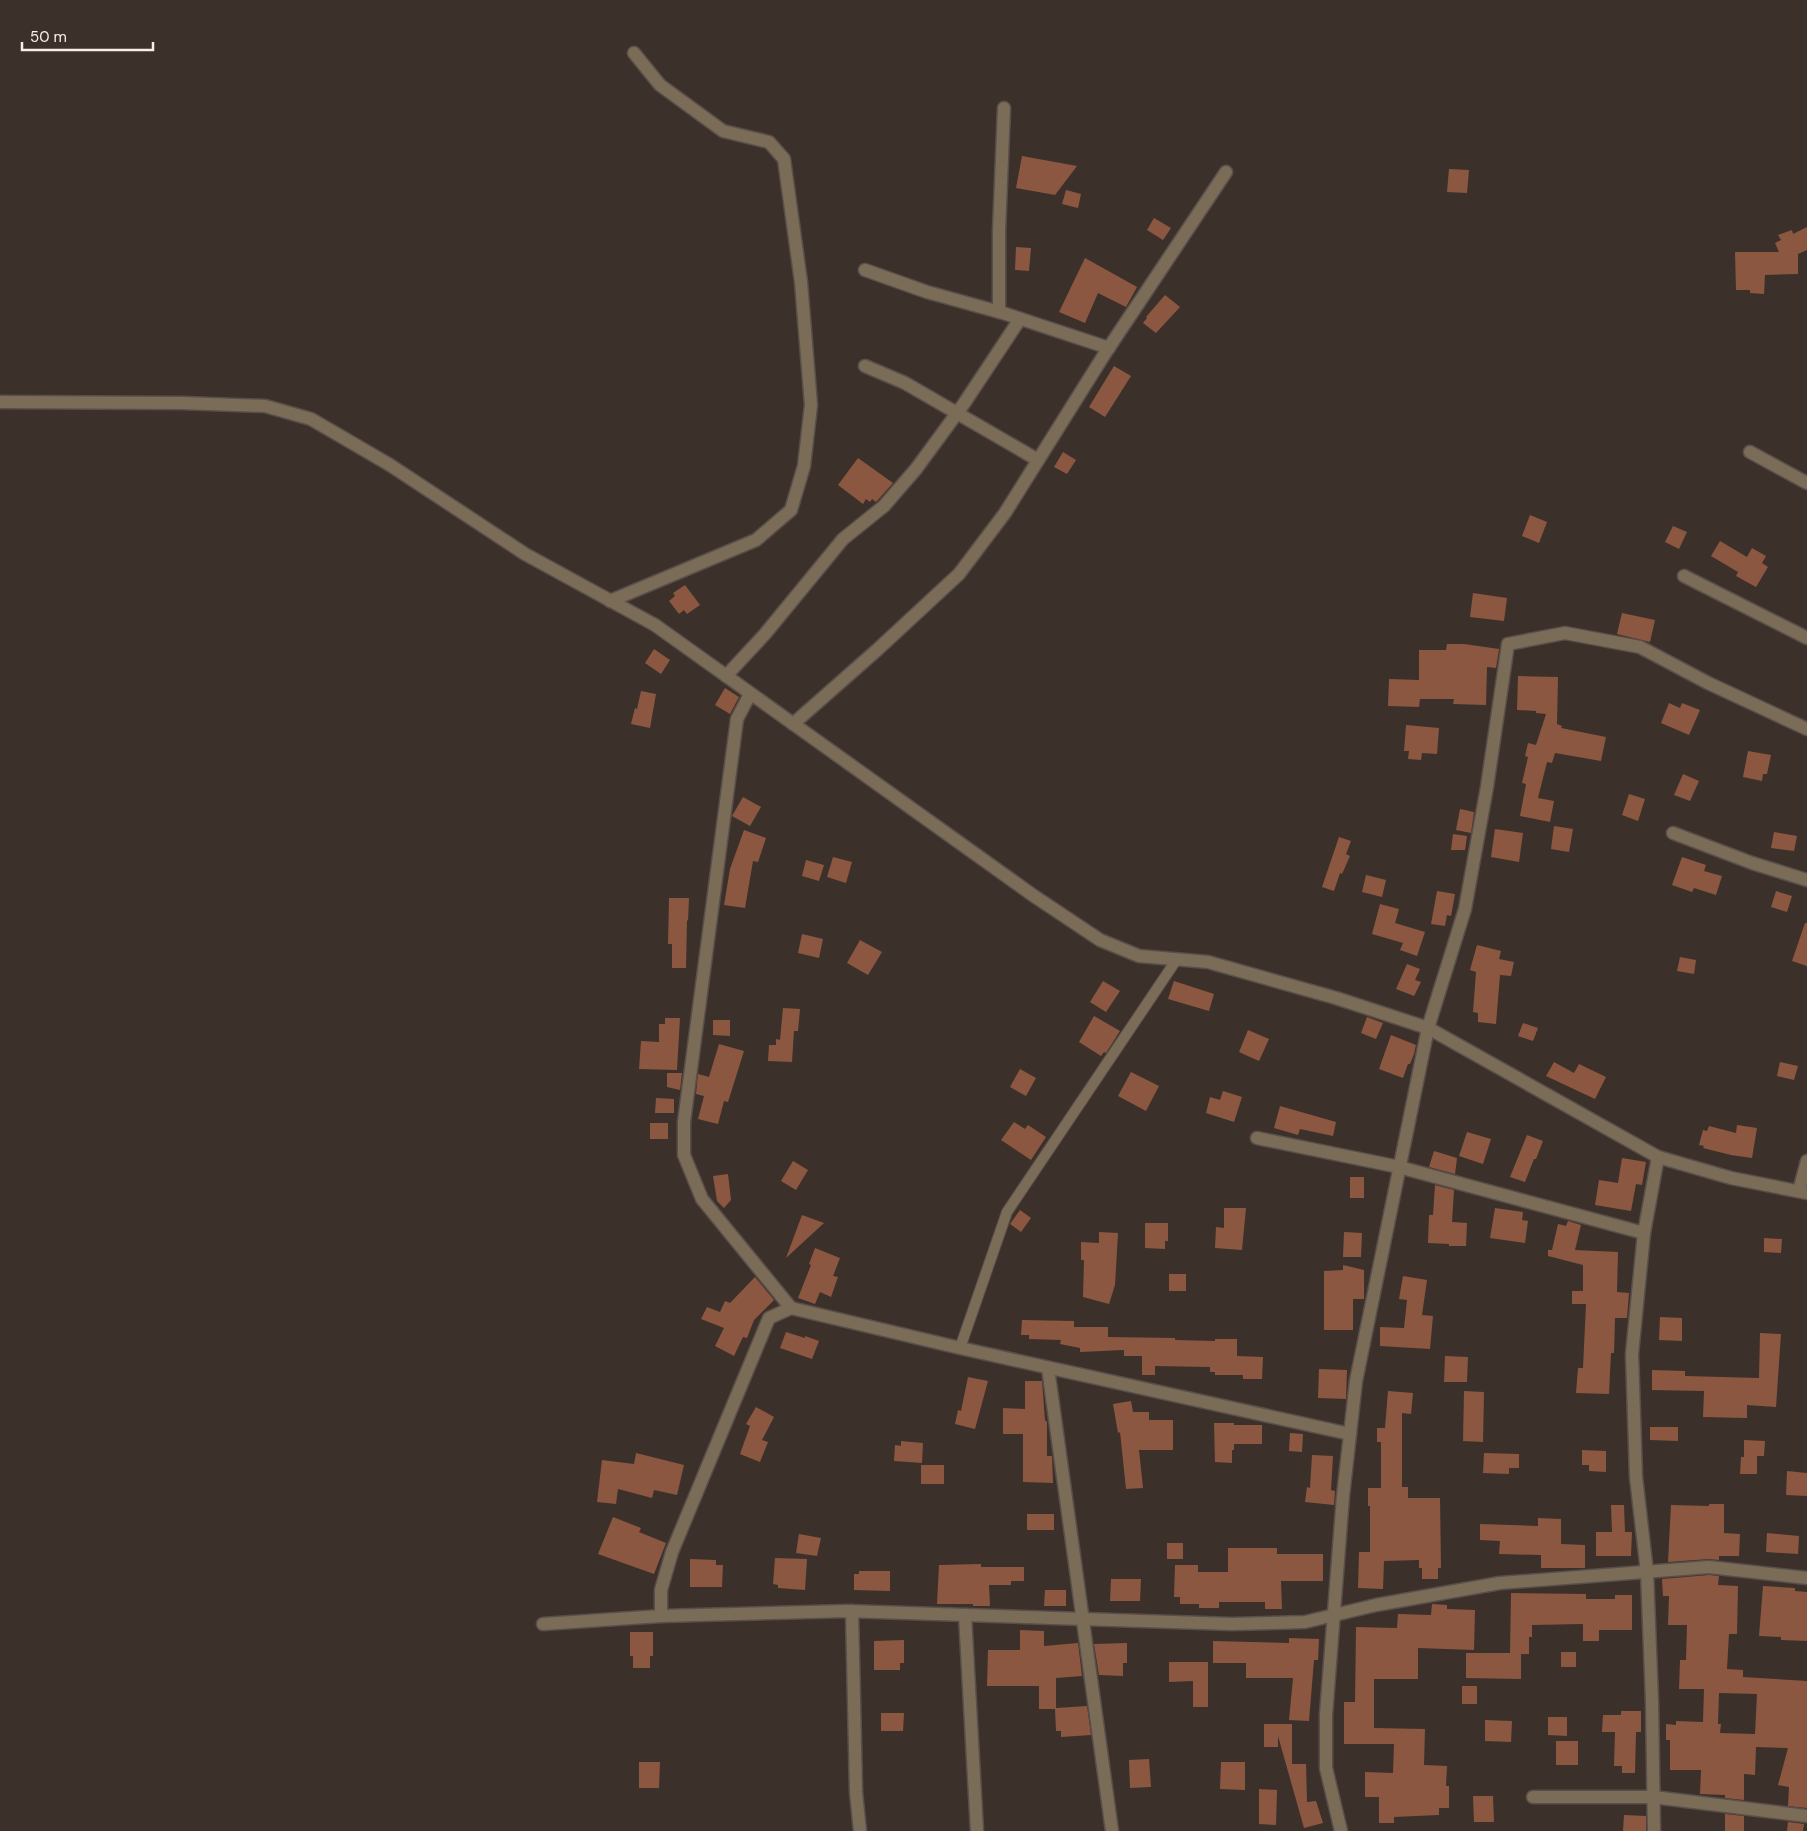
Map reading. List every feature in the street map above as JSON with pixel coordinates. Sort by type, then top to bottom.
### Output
[{"type":"street","points":[[610,601],[756,540],[791,510],[804,466],[811,405],[801,282],[784,159],[769,142],[723,131],[660,85],[634,53]]},
{"type":"street","points":[[999,312],[999,231],[1004,108]]},
{"type":"street","points":[[792,724],[877,650],[959,574],[1006,513],[1109,348],[1226,172]]},
{"type":"street","points":[[865,270],[926,292],[999,312],[1109,348]]},
{"type":"street","points":[[726,676],[765,634],[843,539],[884,506],[916,469],[957,413],[1020,319]]},
{"type":"street","points":[[865,366],[905,383],[1038,460]]},
{"type":"street","points":[[0,402],[265,406],[311,419],[390,465],[524,554],[655,625],[1034,896],[1100,940],[1140,956],[1208,962],[1336,998],[1428,1028],[1658,1156],[1731,1178],[1803,1192],[1807,1161]]},
{"type":"street","points":[[1750,452],[1807,483]]},
{"type":"street","points":[[1684,576],[1807,638]]},
{"type":"street","points":[[1341,1831],[1326,1768],[1326,1715],[1343,1496],[1356,1381],[1428,1028],[1464,909],[1487,787],[1508,644],[1565,633],[1640,647],[1708,683],[1807,729]]},
{"type":"street","points":[[750,694],[737,719],[684,1122],[684,1155],[702,1199],[791,1308],[1048,1368],[1350,1434]]},
{"type":"street","points":[[1673,833],[1752,863],[1807,880]]},
{"type":"street","points":[[1256,1138],[1399,1167],[1644,1233]]},
{"type":"street","points":[[1654,1831],[1652,1701],[1647,1572],[1636,1477],[1632,1354],[1644,1233],[1658,1156]]},
{"type":"street","points":[[661,1616],[661,1590],[672,1552],[765,1327],[769,1318],[791,1308]]},
{"type":"street","points":[[1048,1368],[1112,1831]]},
{"type":"street","points":[[543,1624],[661,1616],[852,1611],[1232,1624],[1305,1622],[1376,1605],[1500,1583],[1709,1567],[1807,1578]]},
{"type":"street","points":[[852,1611],[856,1792],[860,1831]]},
{"type":"street","points":[[964,1615],[977,1831]]},
{"type":"street","points":[[1533,1797],[1653,1797],[1807,1816]]},
{"type":"lane","points":[[960,1348],[1007,1212],[1177,959]]},
{"type":"building","points":[[1022,156],[1077,166],[1055,195],[1016,188]]},
{"type":"building","points":[[1449,169],[1469,170],[1467,193],[1447,192]]},
{"type":"building","points":[[1066,190],[1081,194],[1078,208],[1062,204]]},
{"type":"building","points":[[1154,218],[1171,228],[1163,240],[1147,230]]},
{"type":"building","points":[[1807,227],[1807,250],[1798,254],[1798,274],[1765,275],[1764,294],[1750,293],[1750,290],[1736,290],[1735,252],[1779,252],[1775,243],[1781,240],[1778,235],[1792,230],[1793,234]]},
{"type":"building","points":[[1016,247],[1031,248],[1029,271],[1015,270]]},
{"type":"building","points":[[1085,258],[1137,287],[1126,307],[1098,293],[1085,323],[1059,312]]},
{"type":"building","points":[[1165,295],[1180,307],[1156,333],[1143,323]]},
{"type":"building","points":[[1114,366],[1131,376],[1105,417],[1089,407]]},
{"type":"building","points":[[1063,452],[1076,460],[1067,474],[1054,467]]},
{"type":"building","points":[[858,458],[893,483],[876,502],[872,499],[870,502],[866,499],[863,504],[838,485]]},
{"type":"building","points":[[1530,515],[1547,522],[1539,543],[1522,536]]},
{"type":"building","points":[[1673,526],[1687,532],[1679,549],[1665,542]]},
{"type":"building","points":[[1720,541],[1747,557],[1752,548],[1766,556],[1762,563],[1768,567],[1756,587],[1736,576],[1738,572],[1711,556]]},
{"type":"building","points":[[685,585],[700,605],[687,614],[684,610],[679,614],[669,601],[675,596],[673,593]]},
{"type":"building","points":[[1473,593],[1507,598],[1504,621],[1470,617]]},
{"type":"building","points":[[1622,613],[1655,620],[1650,642],[1617,634]]},
{"type":"building","points":[[1447,644],[1464,644],[1499,649],[1496,668],[1487,667],[1486,705],[1453,704],[1454,699],[1420,699],[1419,707],[1388,706],[1389,679],[1419,680],[1419,650],[1446,650]]},
{"type":"building","points":[[654,649],[670,660],[661,674],[645,663]]},
{"type":"building","points":[[1518,676],[1558,677],[1557,724],[1562,726],[1561,728],[1606,737],[1601,761],[1555,753],[1552,763],[1547,762],[1538,798],[1554,801],[1550,822],[1520,816],[1526,784],[1522,783],[1528,757],[1525,756],[1528,743],[1536,745],[1546,714],[1536,713],[1536,711],[1517,710]]},
{"type":"building","points":[[725,688],[739,697],[730,714],[715,705]]},
{"type":"building","points":[[641,691],[656,694],[650,728],[631,724]]},
{"type":"building","points":[[1669,703],[1680,708],[1682,703],[1700,710],[1689,735],[1661,723]]},
{"type":"building","points":[[1406,725],[1439,728],[1437,754],[1422,753],[1421,760],[1408,759],[1409,751],[1404,751]]},
{"type":"building","points":[[1748,751],[1771,755],[1767,774],[1763,774],[1762,781],[1743,777]]},
{"type":"building","points":[[1683,774],[1699,781],[1690,801],[1674,795]]},
{"type":"building","points":[[1629,794],[1645,799],[1638,821],[1622,815]]},
{"type":"building","points":[[743,797],[761,807],[750,826],[732,816]]},
{"type":"building","points":[[1460,809],[1474,812],[1471,833],[1456,830]]},
{"type":"building","points":[[1554,826],[1573,829],[1569,852],[1551,849]]},
{"type":"building","points":[[1495,829],[1523,833],[1519,862],[1491,857]]},
{"type":"building","points":[[744,830],[766,838],[758,862],[753,861],[745,908],[724,905],[730,869]]},
{"type":"building","points":[[1774,832],[1797,836],[1794,851],[1771,848]]},
{"type":"building","points":[[1453,834],[1467,836],[1465,850],[1451,850]]},
{"type":"building","points":[[1339,837],[1351,841],[1346,854],[1350,856],[1342,874],[1340,873],[1334,891],[1322,887]]},
{"type":"building","points":[[833,857],[852,862],[846,883],[827,877]]},
{"type":"building","points":[[1682,857],[1706,865],[1704,871],[1722,876],[1716,895],[1694,888],[1692,892],[1672,885]]},
{"type":"building","points":[[806,860],[824,865],[819,881],[802,876]]},
{"type":"building","points":[[1366,875],[1386,880],[1382,897],[1362,892]]},
{"type":"building","points":[[1437,891],[1455,894],[1451,916],[1447,915],[1445,926],[1431,924]]},
{"type":"building","points":[[1776,891],[1792,896],[1787,912],[1771,907]]},
{"type":"building","points":[[669,898],[689,898],[686,968],[672,968],[672,944],[668,944]]},
{"type":"building","points":[[1380,904],[1399,909],[1395,923],[1425,932],[1417,956],[1400,950],[1403,943],[1372,934]]},
{"type":"building","points":[[1805,923],[1807,923],[1807,966],[1792,961]]},
{"type":"building","points":[[802,934],[823,939],[819,958],[798,953]]},
{"type":"building","points":[[860,940],[882,952],[868,975],[847,963]]},
{"type":"building","points":[[1477,945],[1501,951],[1499,959],[1514,962],[1511,976],[1500,975],[1496,1024],[1478,1022],[1478,1013],[1473,1012],[1476,972],[1470,970]]},
{"type":"building","points":[[1680,957],[1696,960],[1694,974],[1677,971]]},
{"type":"building","points":[[1407,964],[1420,969],[1415,980],[1421,982],[1414,996],[1396,989]]},
{"type":"building","points":[[1103,981],[1120,991],[1106,1012],[1090,1002]]},
{"type":"building","points":[[1174,981],[1214,994],[1209,1011],[1168,999]]},
{"type":"building","points":[[783,1008],[800,1009],[798,1031],[794,1031],[792,1062],[768,1061],[769,1045],[776,1045],[776,1039],[780,1040]]},
{"type":"building","points":[[1094,1016],[1120,1031],[1106,1053],[1104,1052],[1101,1056],[1079,1042]]},
{"type":"building","points":[[1367,1017],[1383,1023],[1376,1039],[1361,1033]]},
{"type":"building","points":[[665,1018],[680,1018],[677,1070],[639,1069],[641,1041],[659,1042],[659,1024],[665,1024]]},
{"type":"building","points":[[713,1020],[730,1020],[730,1036],[713,1035]]},
{"type":"building","points":[[1523,1023],[1538,1028],[1533,1041],[1518,1036]]},
{"type":"building","points":[[1248,1030],[1269,1039],[1259,1061],[1239,1052]]},
{"type":"building","points":[[1391,1035],[1416,1045],[1403,1078],[1379,1069]]},
{"type":"building","points":[[719,1044],[744,1051],[728,1102],[724,1101],[718,1124],[698,1119],[704,1096],[696,1094],[698,1074],[709,1077]]},
{"type":"building","points":[[1554,1062],[1574,1073],[1579,1064],[1606,1077],[1595,1099],[1546,1076]]},
{"type":"building","points":[[1780,1062],[1798,1066],[1794,1080],[1777,1076]]},
{"type":"building","points":[[1020,1069],[1036,1078],[1026,1096],[1010,1087]]},
{"type":"building","points":[[1131,1072],[1159,1086],[1146,1111],[1118,1096]]},
{"type":"building","points":[[667,1073],[682,1073],[680,1090],[667,1087]]},
{"type":"building","points":[[1223,1091],[1242,1097],[1234,1122],[1206,1113],[1210,1097],[1220,1100]]},
{"type":"building","points":[[656,1098],[674,1099],[674,1113],[655,1113]]},
{"type":"building","points":[[1280,1106],[1336,1122],[1333,1136],[1300,1129],[1298,1135],[1274,1128]]},
{"type":"building","points":[[1014,1122],[1025,1129],[1028,1125],[1046,1137],[1031,1160],[1001,1140]]},
{"type":"building","points":[[650,1123],[668,1123],[668,1139],[650,1139]]},
{"type":"building","points":[[1737,1125],[1757,1128],[1752,1158],[1731,1155],[1703,1148],[1704,1146],[1699,1145],[1703,1130],[1707,1131],[1709,1126],[1736,1133]]},
{"type":"building","points":[[1467,1132],[1491,1139],[1483,1164],[1459,1156]]},
{"type":"building","points":[[1527,1135],[1543,1141],[1525,1182],[1510,1177]]},
{"type":"building","points":[[1434,1151],[1457,1158],[1455,1174],[1429,1167]]},
{"type":"building","points":[[1622,1158],[1646,1162],[1642,1185],[1636,1184],[1631,1211],[1595,1205],[1599,1180],[1618,1183]]},
{"type":"building","points":[[793,1161],[808,1170],[796,1190],[781,1181]]},
{"type":"building","points":[[728,1174],[731,1200],[724,1208],[717,1201],[713,1176]]},
{"type":"building","points":[[1350,1177],[1364,1177],[1364,1198],[1350,1198]]},
{"type":"building","points":[[1435,1185],[1454,1190],[1452,1222],[1467,1223],[1466,1246],[1428,1243],[1429,1215],[1433,1215]]},
{"type":"building","points":[[1224,1208],[1246,1208],[1242,1250],[1215,1248],[1216,1227],[1224,1228]]},
{"type":"building","points":[[1495,1208],[1523,1212],[1522,1220],[1528,1221],[1525,1243],[1490,1238]]},
{"type":"building","points":[[1020,1210],[1031,1218],[1021,1232],[1010,1224]]},
{"type":"building","points":[[802,1215],[824,1223],[786,1258]]},
{"type":"building","points":[[1568,1221],[1581,1225],[1575,1250],[1618,1252],[1617,1292],[1629,1293],[1627,1318],[1615,1318],[1614,1353],[1611,1353],[1609,1394],[1576,1393],[1578,1368],[1583,1368],[1586,1304],[1572,1304],[1572,1291],[1583,1291],[1583,1265],[1548,1256],[1548,1250],[1552,1250],[1558,1224],[1566,1226]]},
{"type":"building","points":[[1145,1223],[1168,1223],[1168,1241],[1165,1241],[1165,1249],[1145,1248]]},
{"type":"building","points":[[1099,1232],[1118,1233],[1115,1285],[1109,1304],[1083,1297],[1084,1260],[1081,1260],[1081,1242],[1099,1243]]},
{"type":"building","points":[[1344,1232],[1362,1233],[1361,1257],[1343,1257]]},
{"type":"building","points":[[1764,1238],[1782,1239],[1781,1253],[1764,1252]]},
{"type":"building","points":[[815,1248],[840,1258],[833,1276],[838,1277],[831,1297],[820,1292],[815,1304],[798,1298],[811,1265],[809,1264]]},
{"type":"building","points":[[1343,1265],[1364,1270],[1364,1299],[1353,1299],[1353,1330],[1324,1330],[1324,1271],[1343,1270]]},
{"type":"building","points":[[1169,1274],[1186,1274],[1186,1291],[1169,1291]]},
{"type":"building","points":[[1403,1276],[1427,1280],[1422,1315],[1433,1316],[1430,1349],[1380,1346],[1380,1327],[1404,1328],[1407,1300],[1399,1299]]},
{"type":"building","points":[[755,1277],[774,1300],[754,1320],[747,1338],[743,1337],[734,1356],[715,1346],[724,1328],[701,1319],[707,1307],[720,1312],[725,1301],[730,1303]]},
{"type":"building","points":[[1660,1317],[1682,1318],[1682,1341],[1659,1340]]},
{"type":"building","points":[[1022,1320],[1074,1321],[1074,1327],[1108,1327],[1108,1337],[1175,1338],[1175,1340],[1215,1341],[1215,1339],[1237,1339],[1237,1356],[1263,1357],[1262,1379],[1243,1379],[1243,1375],[1215,1375],[1215,1372],[1210,1372],[1210,1367],[1155,1366],[1155,1375],[1142,1375],[1142,1356],[1124,1356],[1124,1350],[1080,1352],[1080,1348],[1060,1344],[1061,1340],[1029,1339],[1029,1335],[1021,1335]]},
{"type":"building","points":[[786,1332],[819,1341],[812,1359],[780,1348]]},
{"type":"building","points":[[1760,1333],[1781,1334],[1776,1407],[1747,1405],[1747,1418],[1703,1417],[1704,1391],[1652,1390],[1652,1370],[1685,1371],[1685,1376],[1759,1378]]},
{"type":"building","points":[[1445,1356],[1468,1357],[1467,1382],[1444,1382]]},
{"type":"building","points":[[1319,1369],[1347,1370],[1346,1399],[1318,1398]]},
{"type":"building","points":[[968,1377],[988,1381],[975,1429],[955,1424],[958,1410],[961,1411]]},
{"type":"building","points":[[1025,1381],[1042,1381],[1045,1420],[1047,1422],[1047,1456],[1052,1456],[1053,1483],[1023,1482],[1023,1434],[1003,1434],[1003,1408],[1025,1409]]},
{"type":"building","points":[[1388,1391],[1413,1393],[1411,1414],[1402,1413],[1402,1487],[1408,1487],[1408,1498],[1440,1498],[1441,1568],[1438,1568],[1438,1579],[1422,1579],[1422,1568],[1419,1568],[1419,1560],[1384,1561],[1383,1589],[1358,1588],[1359,1552],[1370,1552],[1368,1488],[1381,1488],[1381,1442],[1377,1442],[1377,1428],[1385,1428]]},
{"type":"building","points":[[1464,1391],[1484,1392],[1483,1442],[1463,1441]]},
{"type":"building","points":[[1131,1401],[1133,1412],[1149,1412],[1149,1420],[1173,1420],[1173,1450],[1139,1450],[1143,1488],[1126,1489],[1120,1432],[1118,1433],[1113,1404]]},
{"type":"building","points":[[756,1407],[774,1417],[762,1440],[768,1442],[760,1462],[740,1454],[750,1426],[746,1424]]},
{"type":"building","points":[[1214,1423],[1262,1425],[1262,1444],[1234,1444],[1232,1463],[1215,1462]]},
{"type":"building","points":[[1650,1427],[1678,1427],[1678,1441],[1650,1440]]},
{"type":"building","points":[[1290,1433],[1303,1434],[1302,1452],[1289,1451]]},
{"type":"building","points":[[1744,1440],[1765,1441],[1764,1456],[1757,1456],[1757,1474],[1740,1474],[1741,1457],[1744,1457]]},
{"type":"building","points":[[901,1441],[923,1443],[922,1463],[894,1461],[895,1445],[901,1446]]},
{"type":"building","points":[[1582,1450],[1606,1451],[1606,1472],[1589,1471],[1589,1465],[1582,1465]]},
{"type":"building","points":[[636,1453],[684,1465],[677,1495],[654,1490],[652,1498],[618,1489],[616,1504],[597,1502],[602,1460],[634,1464]]},
{"type":"building","points":[[1484,1453],[1519,1454],[1519,1468],[1509,1468],[1509,1474],[1483,1473]]},
{"type":"building","points":[[1312,1455],[1333,1456],[1331,1490],[1335,1491],[1334,1505],[1305,1502],[1307,1487],[1310,1488]]},
{"type":"building","points":[[921,1465],[944,1465],[944,1484],[921,1484]]},
{"type":"building","points":[[1787,1471],[1807,1473],[1807,1496],[1786,1495]]},
{"type":"building","points":[[1709,1504],[1724,1504],[1724,1533],[1740,1534],[1739,1556],[1719,1556],[1719,1560],[1668,1562],[1671,1505],[1709,1506]]},
{"type":"building","points":[[1611,1505],[1624,1505],[1625,1532],[1632,1532],[1631,1556],[1596,1556],[1596,1532],[1612,1532]]},
{"type":"building","points":[[1027,1514],[1054,1514],[1054,1530],[1027,1530]]},
{"type":"building","points":[[613,1517],[641,1528],[639,1532],[666,1543],[654,1574],[598,1554]]},
{"type":"building","points":[[1538,1518],[1561,1519],[1561,1544],[1585,1545],[1585,1568],[1541,1568],[1541,1555],[1499,1554],[1500,1541],[1480,1540],[1480,1524],[1538,1526]]},
{"type":"building","points":[[1767,1533],[1799,1536],[1798,1554],[1766,1552]]},
{"type":"building","points":[[799,1534],[821,1538],[817,1556],[796,1553]]},
{"type":"building","points":[[1167,1543],[1183,1543],[1183,1559],[1167,1559]]},
{"type":"building","points":[[1228,1548],[1277,1548],[1277,1554],[1323,1554],[1323,1581],[1281,1581],[1282,1609],[1265,1609],[1265,1602],[1219,1602],[1219,1608],[1199,1608],[1199,1604],[1180,1604],[1180,1597],[1174,1597],[1175,1565],[1198,1565],[1198,1572],[1228,1572]]},
{"type":"building","points":[[775,1558],[807,1559],[805,1590],[778,1588],[778,1585],[773,1584]]},
{"type":"building","points":[[690,1559],[716,1560],[716,1565],[723,1565],[722,1587],[690,1587]]},
{"type":"building","points":[[981,1564],[981,1567],[1024,1567],[1024,1581],[1011,1581],[1011,1585],[989,1585],[990,1606],[937,1604],[939,1565]]},
{"type":"building","points":[[859,1571],[890,1571],[890,1591],[854,1590],[854,1574],[859,1574]]},
{"type":"building","points":[[1709,1575],[1719,1576],[1718,1585],[1738,1586],[1737,1634],[1729,1634],[1727,1669],[1743,1670],[1743,1677],[1807,1681],[1807,1808],[1788,1806],[1789,1787],[1778,1785],[1788,1748],[1756,1747],[1755,1775],[1744,1774],[1744,1800],[1725,1798],[1725,1795],[1700,1794],[1701,1770],[1670,1770],[1670,1740],[1666,1740],[1666,1724],[1676,1725],[1676,1721],[1703,1722],[1704,1689],[1679,1689],[1680,1660],[1686,1660],[1687,1625],[1668,1625],[1669,1596],[1663,1596],[1662,1579]],"holes":[[[1719,1693],[1757,1694],[1755,1734],[1720,1733],[1721,1724],[1718,1724]]]},
{"type":"building","points":[[1111,1579],[1141,1579],[1140,1601],[1110,1601]]},
{"type":"building","points":[[1763,1586],[1795,1588],[1795,1591],[1807,1592],[1807,1641],[1781,1640],[1781,1637],[1759,1636]]},
{"type":"building","points":[[1045,1590],[1066,1590],[1066,1606],[1044,1606]]},
{"type":"building","points":[[1511,1593],[1586,1594],[1586,1599],[1615,1599],[1615,1595],[1632,1595],[1632,1630],[1599,1630],[1599,1641],[1583,1641],[1583,1624],[1532,1625],[1532,1637],[1529,1637],[1529,1654],[1521,1654],[1521,1679],[1466,1678],[1466,1653],[1510,1653]]},
{"type":"building","points":[[1432,1604],[1447,1605],[1447,1609],[1475,1610],[1474,1650],[1418,1648],[1418,1679],[1374,1679],[1374,1728],[1425,1729],[1424,1765],[1447,1766],[1446,1786],[1449,1786],[1449,1808],[1439,1808],[1439,1815],[1394,1817],[1394,1823],[1379,1823],[1379,1797],[1365,1797],[1365,1772],[1393,1773],[1394,1744],[1344,1744],[1344,1702],[1355,1702],[1356,1627],[1397,1628],[1398,1614],[1431,1615]]},
{"type":"building","points":[[1020,1630],[1044,1631],[1044,1646],[1078,1643],[1082,1676],[1056,1678],[1056,1708],[1087,1706],[1091,1735],[1061,1737],[1061,1731],[1056,1731],[1055,1709],[1039,1709],[1039,1686],[987,1686],[988,1650],[1020,1650]]},
{"type":"building","points":[[630,1632],[653,1632],[653,1656],[650,1656],[650,1668],[633,1668],[633,1656],[630,1656]]},
{"type":"building","points":[[1289,1638],[1319,1639],[1318,1660],[1314,1660],[1309,1721],[1289,1720],[1293,1678],[1246,1678],[1246,1663],[1213,1663],[1213,1641],[1289,1643]]},
{"type":"building","points":[[904,1640],[904,1663],[900,1663],[900,1670],[874,1670],[874,1641]]},
{"type":"building","points":[[1127,1643],[1127,1663],[1123,1663],[1123,1676],[1099,1675],[1094,1644]]},
{"type":"building","points":[[1561,1652],[1576,1652],[1576,1667],[1561,1667]]},
{"type":"building","points":[[1169,1662],[1208,1662],[1208,1707],[1193,1707],[1193,1681],[1169,1682]]},
{"type":"building","points":[[1462,1686],[1477,1686],[1477,1704],[1462,1704]]},
{"type":"building","points":[[1621,1711],[1641,1711],[1641,1732],[1636,1732],[1635,1773],[1622,1773],[1622,1766],[1614,1766],[1615,1732],[1602,1732],[1603,1715],[1621,1715]]},
{"type":"building","points":[[881,1713],[904,1713],[903,1731],[881,1731]]},
{"type":"building","points":[[1548,1717],[1567,1717],[1567,1736],[1548,1735]]},
{"type":"building","points":[[1485,1720],[1512,1721],[1511,1742],[1485,1741]]},
{"type":"building","points":[[1264,1724],[1292,1724],[1292,1764],[1306,1764],[1307,1802],[1316,1801],[1323,1823],[1304,1828],[1278,1736],[1278,1747],[1264,1747]]},
{"type":"building","points":[[1556,1741],[1578,1741],[1578,1765],[1556,1765]]},
{"type":"building","points":[[1149,1759],[1151,1787],[1130,1788],[1129,1760]]},
{"type":"building","points":[[639,1762],[660,1762],[659,1788],[639,1788]]},
{"type":"building","points":[[1221,1762],[1245,1762],[1245,1790],[1220,1789]]},
{"type":"building","points":[[1259,1789],[1277,1790],[1276,1825],[1259,1824]]},
{"type":"building","points":[[1473,1796],[1493,1796],[1494,1822],[1474,1822]]},
{"type":"building","points":[[1725,1814],[1744,1816],[1744,1831],[1725,1831]]},
{"type":"building","points":[[1624,1815],[1646,1816],[1646,1831],[1623,1831]]},
{"type":"building","points":[[1788,1822],[1804,1824],[1803,1831],[1787,1831]]}]
